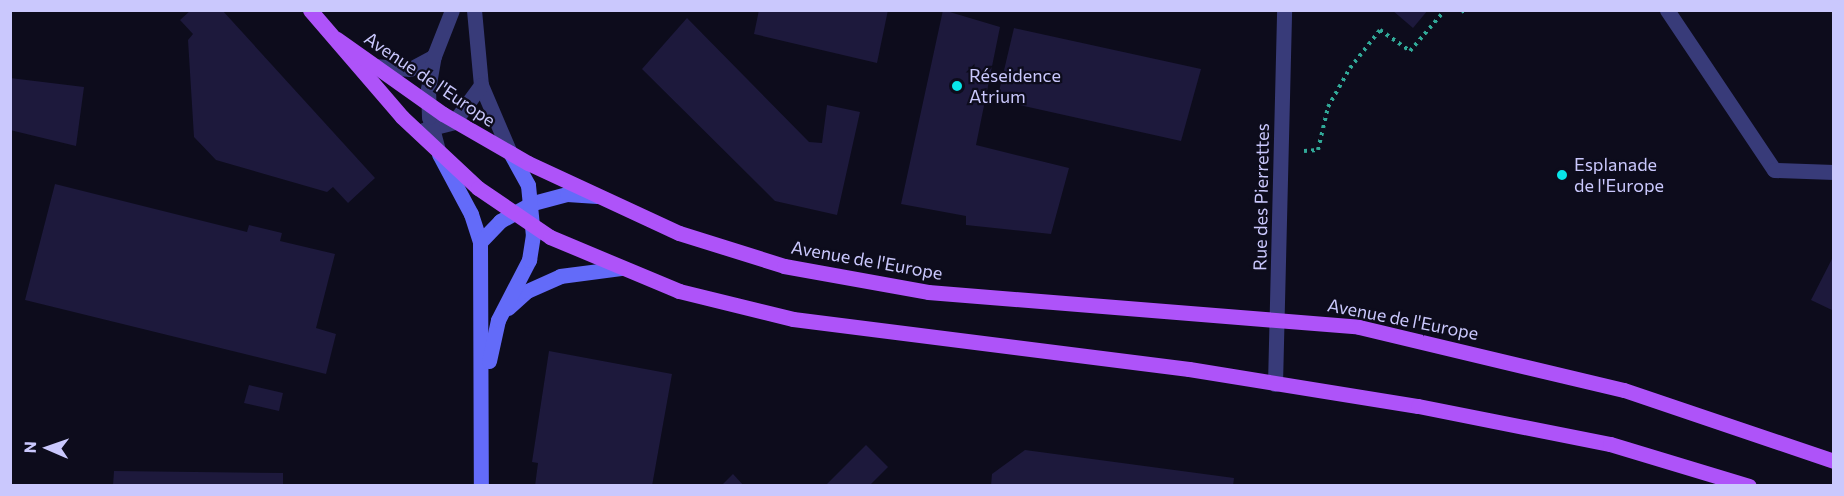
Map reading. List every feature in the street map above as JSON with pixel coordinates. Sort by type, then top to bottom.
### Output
[{"type":"main road","points":[[310,10],[337,39]]},
{"type":"main road","name":"Avenue de l'Europe","points":[[337,39],[454,122],[510,153],[679,233],[741,253],[867,283],[988,297],[1278,318],[1359,327],[1509,360],[1635,394],[1833,461]]},
{"type":"main road","name":"Avenue de l'Europe","points":[[337,39],[439,154],[512,212],[534,227],[622,268],[679,291],[793,319],[1189,369],[1418,406],[1610,444],[1749,486]]},
{"type":"main road","points":[[483,388],[498,320],[529,260],[534,227],[528,185],[510,153]]},
{"type":"main road","points":[[439,154],[471,214],[480,242],[483,388],[481,486]]},
{"type":"main road","points":[[480,242],[512,212],[532,203],[567,194],[597,196]]},
{"type":"main road","points":[[498,320],[527,291],[547,282],[588,270],[622,268]]},
{"type":"street","points":[[439,154],[431,129],[428,103],[434,56],[452,10]]},
{"type":"street","points":[[474,10],[481,85],[510,153]]},
{"type":"street","name":"Rue des Pierrettes","points":[[1275,384],[1284,10]]},
{"type":"street","points":[[1667,10],[1774,170],[1833,171]]},
{"type":"street","points":[[375,66],[410,69],[434,56]]},
{"type":"street","points":[[416,130],[431,129],[454,122],[481,85]]},
{"type":"path","points":[[1282,153],[1318,150],[1329,107],[1350,68],[1380,30],[1410,51],[1445,10]]},
{"type":"building","points":[[191,10],[222,10],[375,178],[348,203],[333,187],[327,192],[216,160],[194,137],[188,40],[193,34],[180,20]]},
{"type":"building","points":[[759,10],[888,10],[877,63],[754,34]]},
{"type":"building","name":"Réseidence Atrium","points":[[943,10],[1000,27],[976,145],[1069,168],[1051,234],[966,225],[966,216],[901,204]]},
{"type":"building","points":[[1392,10],[1428,10],[1413,28]]},
{"type":"building","points":[[687,18],[809,142],[822,143],[827,105],[860,112],[837,215],[775,201],[642,69]]},
{"type":"building","name":"Réseidence Atrium","points":[[1014,28],[1201,69],[1181,141],[997,100]]},
{"type":"building","points":[[10,78],[84,87],[76,146],[10,130]]},
{"type":"building","points":[[55,184],[247,232],[249,225],[282,233],[280,241],[335,254],[316,328],[336,334],[326,374],[25,300]]},
{"type":"building","points":[[1834,255],[1834,311],[1811,300]]},
{"type":"building","points":[[549,351],[672,374],[652,486],[535,486],[538,463],[532,462]]},
{"type":"building","points":[[249,385],[283,393],[279,411],[244,403]]},
{"type":"building","points":[[866,445],[888,467],[869,486],[825,486]]},
{"type":"building","points":[[1025,450],[1234,478],[1233,486],[991,486],[992,474]]},
{"type":"building","points":[[114,471],[283,473],[283,486],[113,486]]},
{"type":"building","points":[[733,474],[744,486],[721,486]]},
{"type":"place","name":"Réseidence Atrium","points":[[957,86]]},
{"type":"place","name":"Esplanade de l'Europe","points":[[1562,175]]}]
